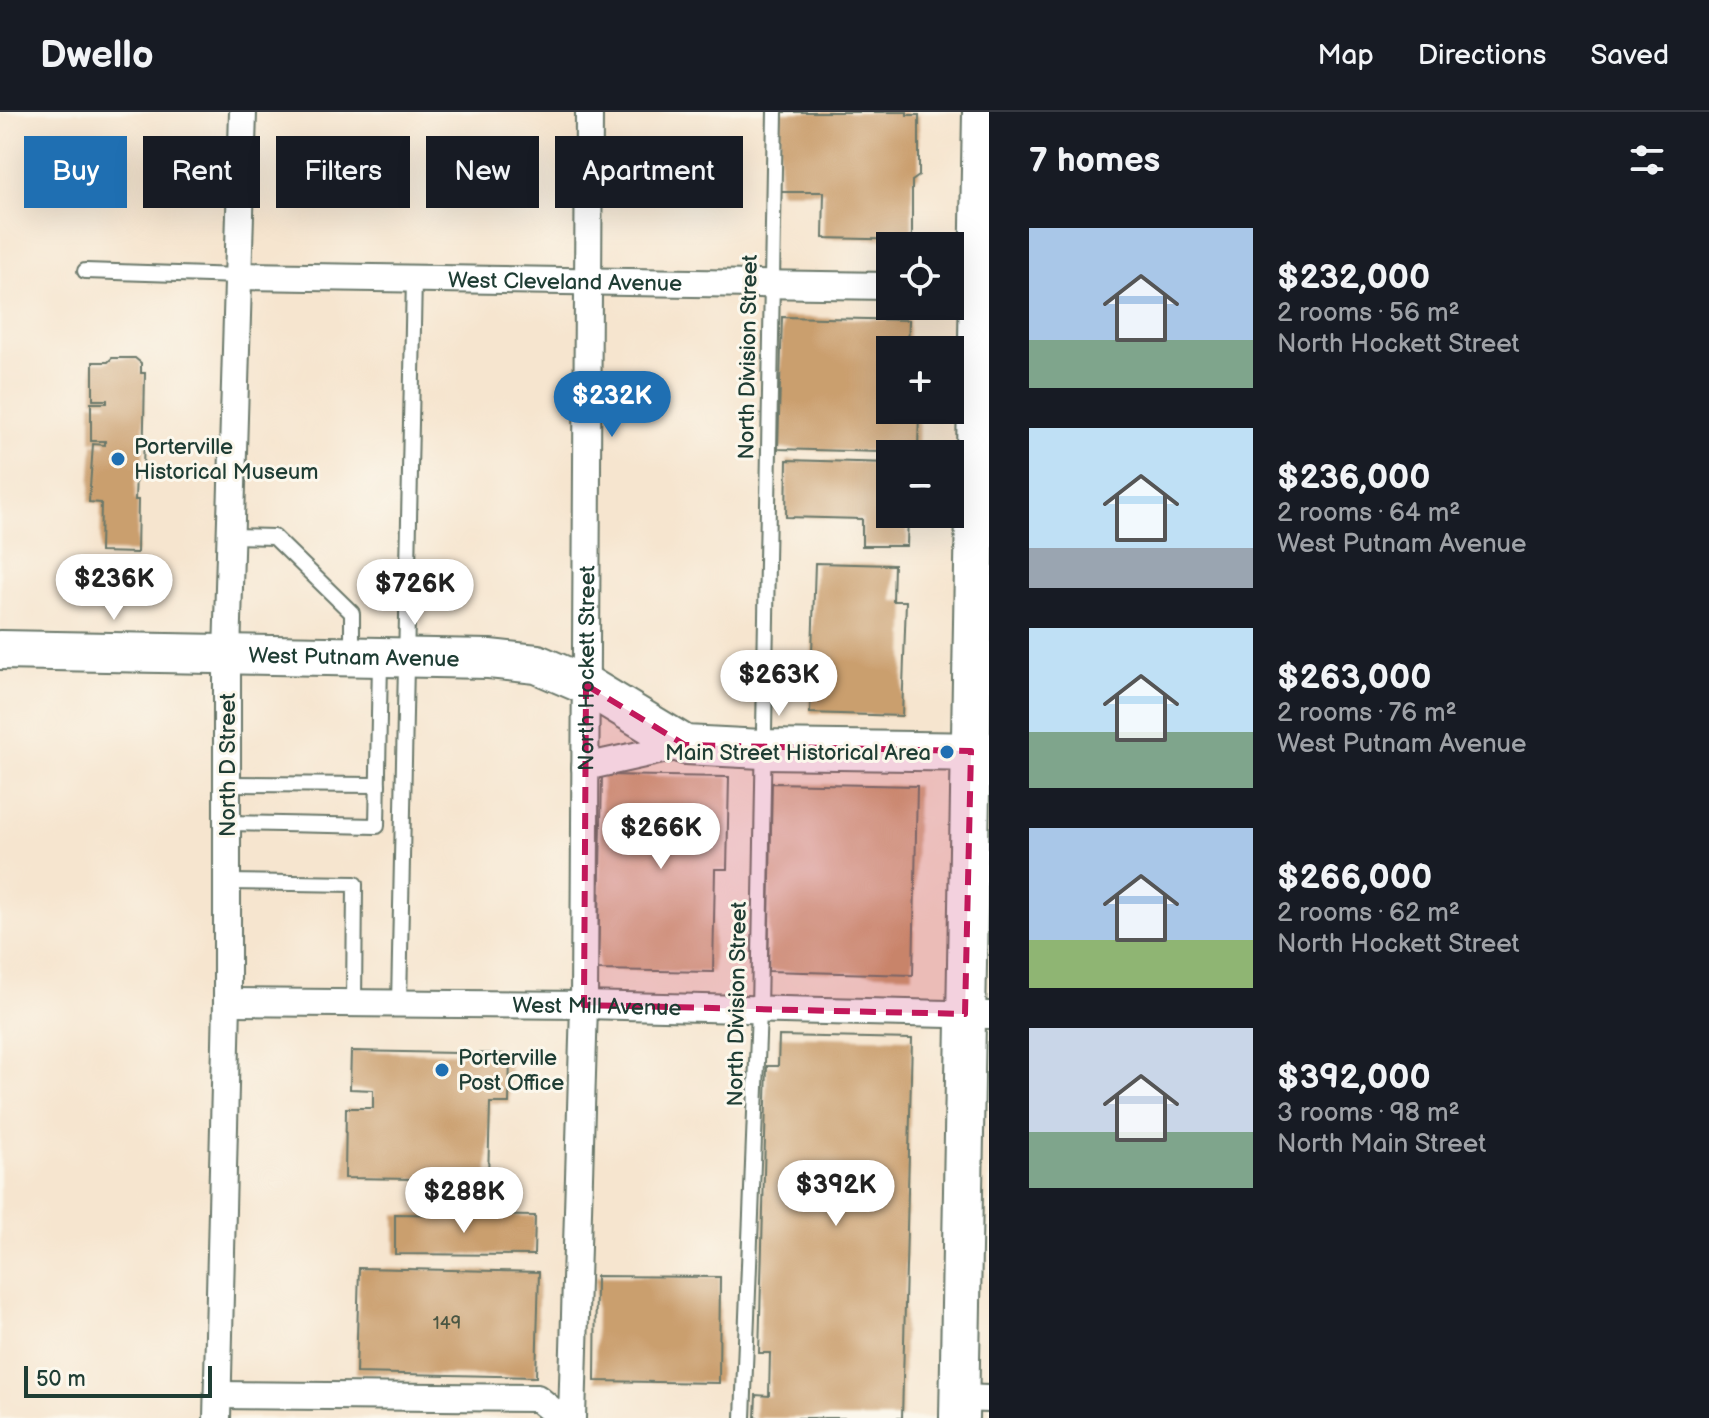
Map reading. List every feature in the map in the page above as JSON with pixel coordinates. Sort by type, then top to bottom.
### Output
[{"type":"main road","points":[[969,1405],[980,752],[973,287],[982,112]]},
{"type":"main road","name":"West Putnam Avenue","points":[[0,650],[489,659],[537,664],[586,685],[685,745],[980,752]]},
{"type":"street","name":"North D Street","points":[[218,1406],[227,1002],[227,655],[243,112]]},
{"type":"street","name":"North Hockett Street","points":[[572,1418],[584,1005],[589,112]]},
{"type":"street","name":"West Cleveland Avenue","points":[[239,276],[876,286]]},
{"type":"street","name":"West Putnam Avenue","points":[[585,767],[685,745]]},
{"type":"street","name":"West Mill Avenue","points":[[227,1002],[584,1005],[977,1014]]},
{"type":"street","points":[[218,1406],[537,1398],[561,1418]]},
{"type":"lane","name":"North Division Street","points":[[743,1418],[759,1011],[775,112]]},
{"type":"lane","points":[[85,271],[239,276]]},
{"type":"lane","points":[[227,823],[377,826],[380,657],[414,278]]},
{"type":"lane","points":[[231,536],[274,537],[352,613],[380,657],[399,1003]]},
{"type":"lane","points":[[227,784],[378,785]]},
{"type":"lane","points":[[227,882],[355,884],[354,1003]]},
{"type":"highlighted area","points":[[586,685],[685,745],[971,751],[965,1014],[584,1005]]},
{"type":"building","points":[[780,112],[907,112],[907,115],[919,115],[919,176],[912,181],[912,232],[876,232],[876,239],[823,238],[824,192],[779,192]]},
{"type":"building","points":[[782,317],[909,320],[908,336],[876,336],[876,424],[919,424],[918,440],[876,440],[876,452],[778,449]]},
{"type":"building","name":"Porterville Historical Museum","points":[[112,358],[135,358],[141,363],[141,373],[145,373],[143,474],[136,473],[137,553],[100,552],[101,503],[89,502],[93,444],[105,445],[105,441],[91,441],[91,403],[107,403],[107,400],[93,400],[93,362],[108,362]]},
{"type":"building","points":[[787,460],[876,463],[876,528],[908,528],[907,546],[862,546],[862,519],[786,517]]},
{"type":"building","points":[[815,563],[894,565],[893,601],[906,601],[902,716],[810,713]]},
{"type":"building","points":[[602,775],[729,777],[727,869],[715,869],[713,972],[598,970]]},
{"type":"building","points":[[772,783],[917,786],[913,975],[768,971]]},
{"type":"building","points":[[779,1036],[912,1039],[902,1418],[755,1418],[756,1395],[769,1396],[770,1353],[759,1353],[767,1066],[778,1066]]},
{"type":"building","points":[[351,1051],[510,1054],[509,1103],[490,1103],[488,1180],[345,1178],[346,1108],[373,1108],[373,1090],[350,1089]]},
{"type":"building","points":[[395,1214],[535,1216],[534,1255],[395,1254]]},
{"type":"building","points":[[359,1268],[539,1272],[536,1377],[356,1373]]},
{"type":"building","points":[[596,1276],[720,1277],[719,1383],[595,1381]]},
{"type":"place","name":"Porterville Historical Museum","points":[[118,459]]},
{"type":"place","name":"Main Street Historical Area","points":[[947,752]]},
{"type":"place","name":"Porterville Post Office","points":[[442,1070]]}]
